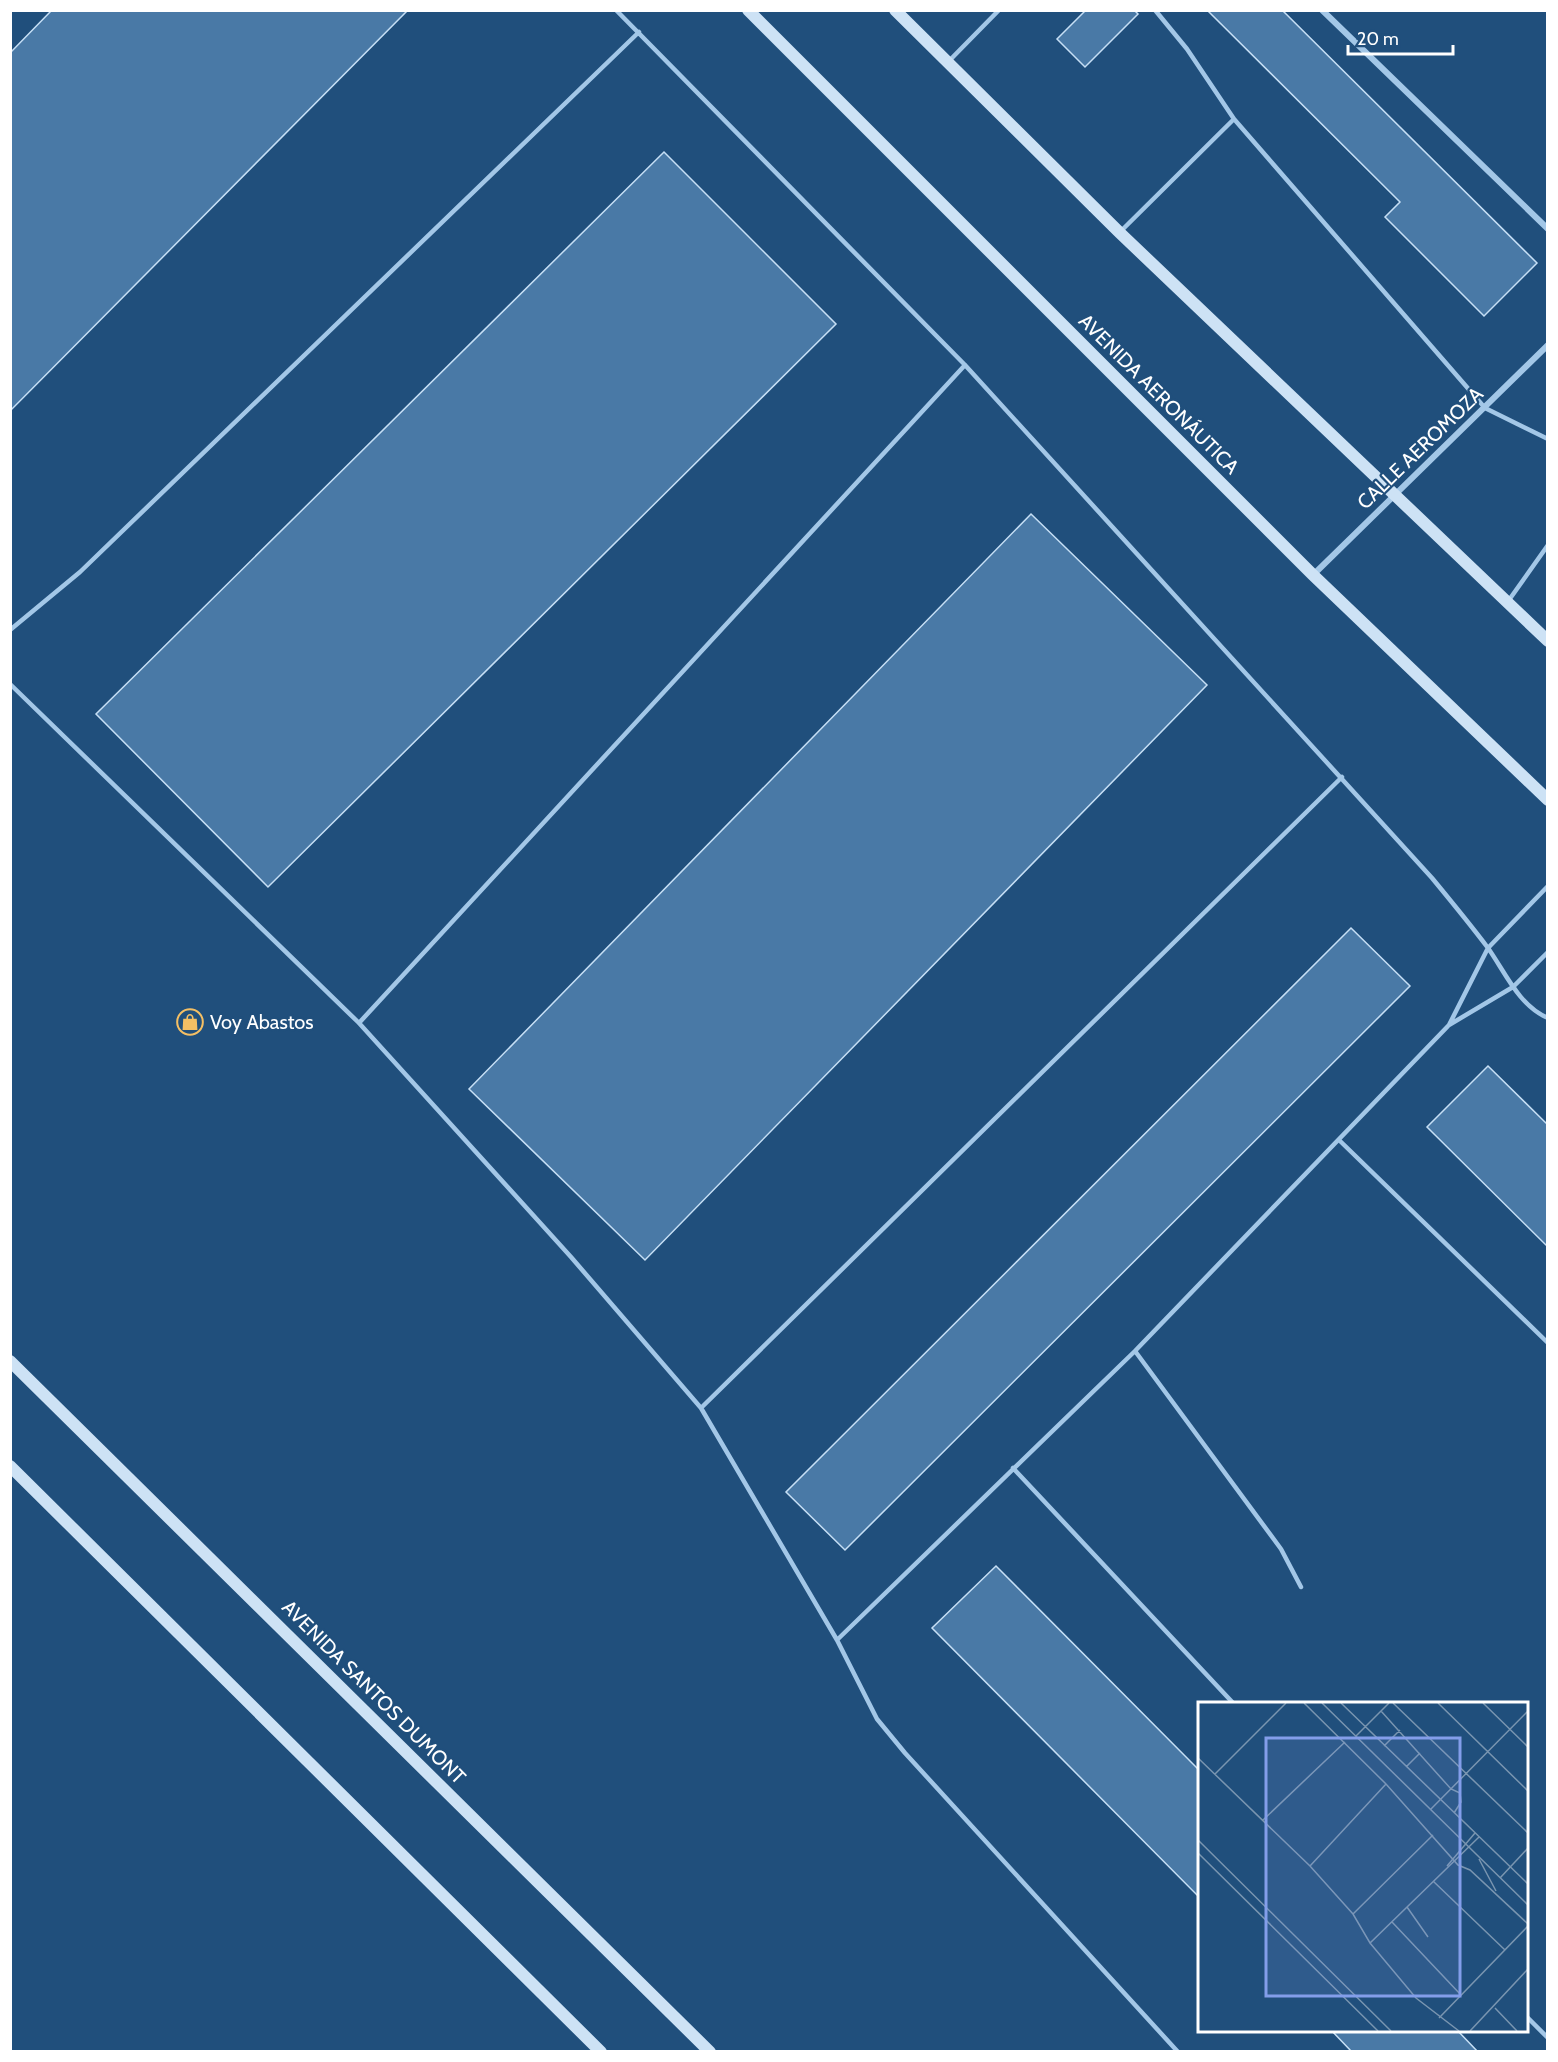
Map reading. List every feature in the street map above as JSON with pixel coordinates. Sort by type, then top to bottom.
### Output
[{"type":"main road","name":"AVENIDA AERONÁUTICA","points":[[748,10],[1313,575],[1548,800]]},
{"type":"main road","points":[[895,10],[1120,233],[1394,497],[1548,641]]},
{"type":"main road","name":"AVENIDA SANTOS DUMONT","points":[[10,1361],[710,2052]]},
{"type":"main road","points":[[10,1466],[601,2052]]},
{"type":"street","points":[[1322,10],[1548,230]]},
{"type":"street","name":"CALLE AEROMOZA","points":[[1313,575],[1548,345]]},
{"type":"lane","points":[[616,10],[965,365],[1342,777],[1432,878],[1537,1014],[1548,1018]]},
{"type":"lane","points":[[947,62],[999,10]]},
{"type":"lane","points":[[1155,10],[1187,50],[1234,119],[1485,408],[1548,439]]},
{"type":"lane","points":[[10,630],[80,572],[639,32]]},
{"type":"lane","points":[[1120,233],[1234,119]]},
{"type":"lane","points":[[359,1023],[965,365]]},
{"type":"lane","points":[[1508,603],[1548,545]]},
{"type":"lane","points":[[10,684],[359,1023],[571,1257],[701,1408],[837,1640],[877,1719],[905,1753],[1178,2052]]},
{"type":"lane","points":[[701,1408],[1342,777]]},
{"type":"lane","points":[[1449,1025],[1488,948],[1548,886]]},
{"type":"lane","points":[[837,1640],[1135,1351],[1449,1025],[1514,987],[1548,952]]},
{"type":"lane","points":[[1339,1140],[1548,1343]]},
{"type":"lane","points":[[1135,1351],[1281,1550],[1301,1587]]},
{"type":"lane","points":[[1013,1468],[1232,1702]]},
{"type":"lane","points":[[1528,2017],[1548,2038]]},
{"type":"building","points":[[52,10],[408,10],[10,411],[10,53]]},
{"type":"building","points":[[1086,10],[1134,10],[1138,14],[1085,67],[1057,39]]},
{"type":"building","points":[[1207,10],[1282,10],[1537,263],[1484,316],[1385,217],[1400,202]]},
{"type":"building","points":[[664,152],[836,324],[268,887],[96,714]]},
{"type":"building","points":[[1031,514],[1207,685],[645,1260],[469,1089]]},
{"type":"building","points":[[1351,928],[1410,986],[845,1550],[786,1492]]},
{"type":"building","points":[[1488,1066],[1548,1125],[1548,1247],[1427,1127]]},
{"type":"building","points":[[996,1566],[1198,1769],[1198,1896],[932,1628]]},
{"type":"building","points":[[1333,2032],[1459,2032],[1478,2052],[1352,2052]]},
{"type":"place","name":"Voy Abastos","points":[[190,1022]]}]
